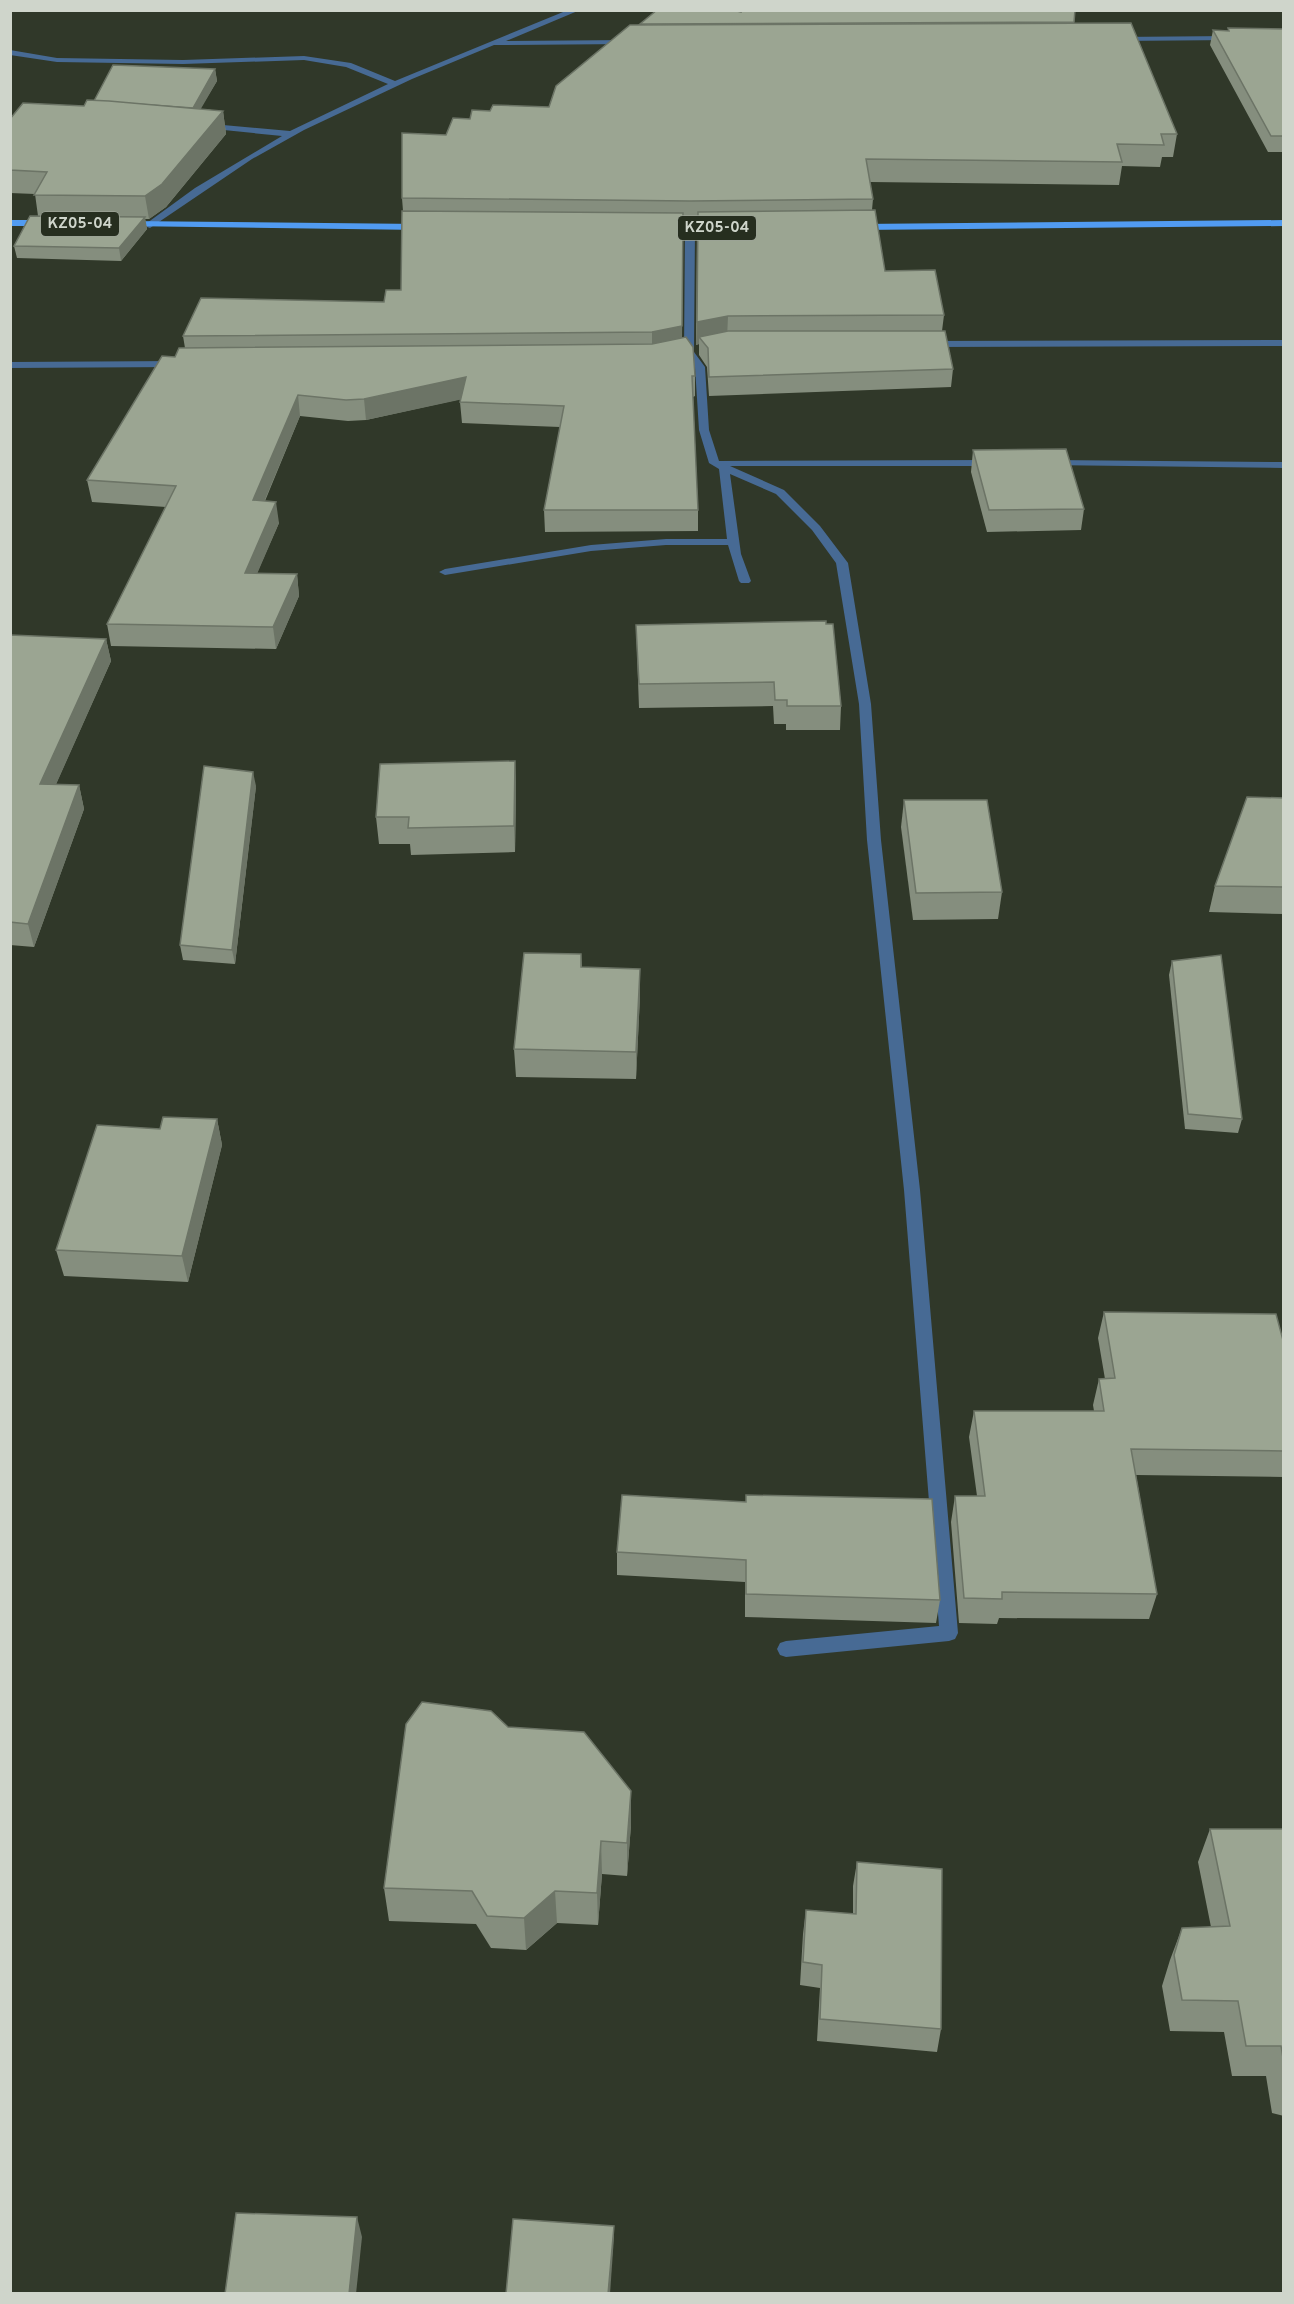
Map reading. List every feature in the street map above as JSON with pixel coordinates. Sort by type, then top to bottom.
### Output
[{"type":"main road","name":"KZ05-04","points":[[10,223],[57,223]]},
{"type":"main road","name":"KZ05-04","points":[[115,224],[426,227]]},
{"type":"main road","points":[[844,227],[1284,224]]},
{"type":"main road","name":"KZ05-04","points":[[654,228],[725,228]]},
{"type":"street","points":[[150,225],[182,199],[291,134],[393,83],[576,10]]},
{"type":"street","points":[[1104,39],[1236,38]]},
{"type":"street","points":[[493,43],[637,42]]},
{"type":"street","points":[[10,52],[57,60]]},
{"type":"street","points":[[10,57],[183,62],[304,58],[348,64],[393,83]]},
{"type":"street","points":[[199,125],[291,134]]},
{"type":"street","points":[[690,229],[689,352],[700,367],[704,430],[719,465],[735,554],[745,580]]},
{"type":"street","points":[[915,344],[1284,343]]},
{"type":"street","points":[[10,365],[189,364]]},
{"type":"street","points":[[719,465],[1010,463]]},
{"type":"street","points":[[1034,463],[1284,465]]},
{"type":"street","points":[[719,465],[780,492],[816,528],[842,563],[865,704],[874,840],[912,1191],[949,1633],[786,1649]]},
{"type":"street","points":[[445,572],[591,548],[666,542],[734,542]]},
{"type":"building","points":[[657,10],[733,10],[741,12],[741,10],[1075,10],[1074,22],[640,24]]},
{"type":"building","points":[[1131,23],[1177,134],[1161,134],[1164,145],[1117,144],[1122,162],[866,159],[873,199],[690,201],[402,198],[402,133],[446,135],[453,118],[470,119],[472,110],[490,111],[493,105],[549,107],[556,86],[630,25]]},
{"type":"building","points":[[1228,28],[1284,29],[1284,136],[1271,136],[1213,30],[1229,31]]},
{"type":"building","points":[[113,65],[215,69],[193,108],[94,101]]},
{"type":"building","points":[[87,100],[223,111],[162,184],[145,196],[34,195],[47,172],[10,170],[10,119],[23,103],[84,106]]},
{"type":"building","points":[[875,210],[885,271],[935,270],[944,315],[728,316],[697,322],[698,212]]},
{"type":"building","points":[[402,211],[683,213],[682,326],[652,332],[183,336],[201,298],[384,302],[386,290],[401,290]]},
{"type":"building","points":[[30,216],[145,217],[119,248],[14,246]]},
{"type":"building","points":[[728,331],[945,331],[953,369],[709,377],[708,348],[699,337]]},
{"type":"building","points":[[686,337],[693,347],[695,376],[692,376],[698,510],[544,510],[564,406],[460,402],[466,377],[364,399],[346,400],[298,395],[253,500],[276,502],[245,573],[297,574],[273,627],[107,624],[176,486],[87,480],[162,356],[175,357],[179,348],[652,344]]},
{"type":"building","points":[[1066,449],[1084,509],[989,510],[973,450]]},
{"type":"building","points":[[826,621],[826,624],[833,624],[841,706],[787,706],[787,700],[775,700],[774,682],[639,684],[636,625]]},
{"type":"building","points":[[10,635],[106,639],[40,784],[79,785],[28,924],[10,922]]},
{"type":"building","points":[[515,761],[514,826],[408,828],[409,817],[376,817],[380,764]]},
{"type":"building","points":[[204,766],[253,772],[232,950],[180,945]]},
{"type":"building","points":[[1247,797],[1284,798],[1284,887],[1215,886]]},
{"type":"building","points":[[904,800],[987,800],[1002,892],[916,893]]},
{"type":"building","points":[[524,953],[581,954],[581,967],[640,969],[636,1052],[514,1049]]},
{"type":"building","points":[[1221,955],[1242,1119],[1188,1114],[1172,961]]},
{"type":"building","points":[[163,1117],[217,1119],[182,1256],[56,1250],[97,1125],[160,1129]]},
{"type":"building","points":[[1104,1312],[1276,1314],[1284,1344],[1284,1451],[1131,1449],[1157,1594],[1002,1592],[1002,1599],[964,1598],[955,1496],[985,1496],[974,1411],[1104,1411],[1099,1379],[1115,1378]]},
{"type":"building","points":[[622,1495],[746,1502],[746,1495],[932,1499],[940,1600],[746,1594],[746,1560],[617,1552]]},
{"type":"building","points":[[422,1702],[491,1711],[508,1727],[584,1732],[631,1791],[627,1843],[601,1841],[597,1893],[555,1891],[524,1918],[487,1916],[472,1891],[384,1888],[406,1724]]},
{"type":"building","points":[[1210,1829],[1284,1829],[1284,2064],[1281,2046],[1246,2046],[1238,2001],[1182,2000],[1174,1955],[1182,1928],[1230,1926]]},
{"type":"building","points":[[857,1862],[942,1869],[941,2029],[820,2019],[822,1965],[803,1962],[806,1910],[856,1914]]},
{"type":"building","points":[[236,2213],[357,2217],[349,2294],[225,2294]]},
{"type":"building","points":[[513,2219],[614,2226],[608,2294],[506,2294]]}]
